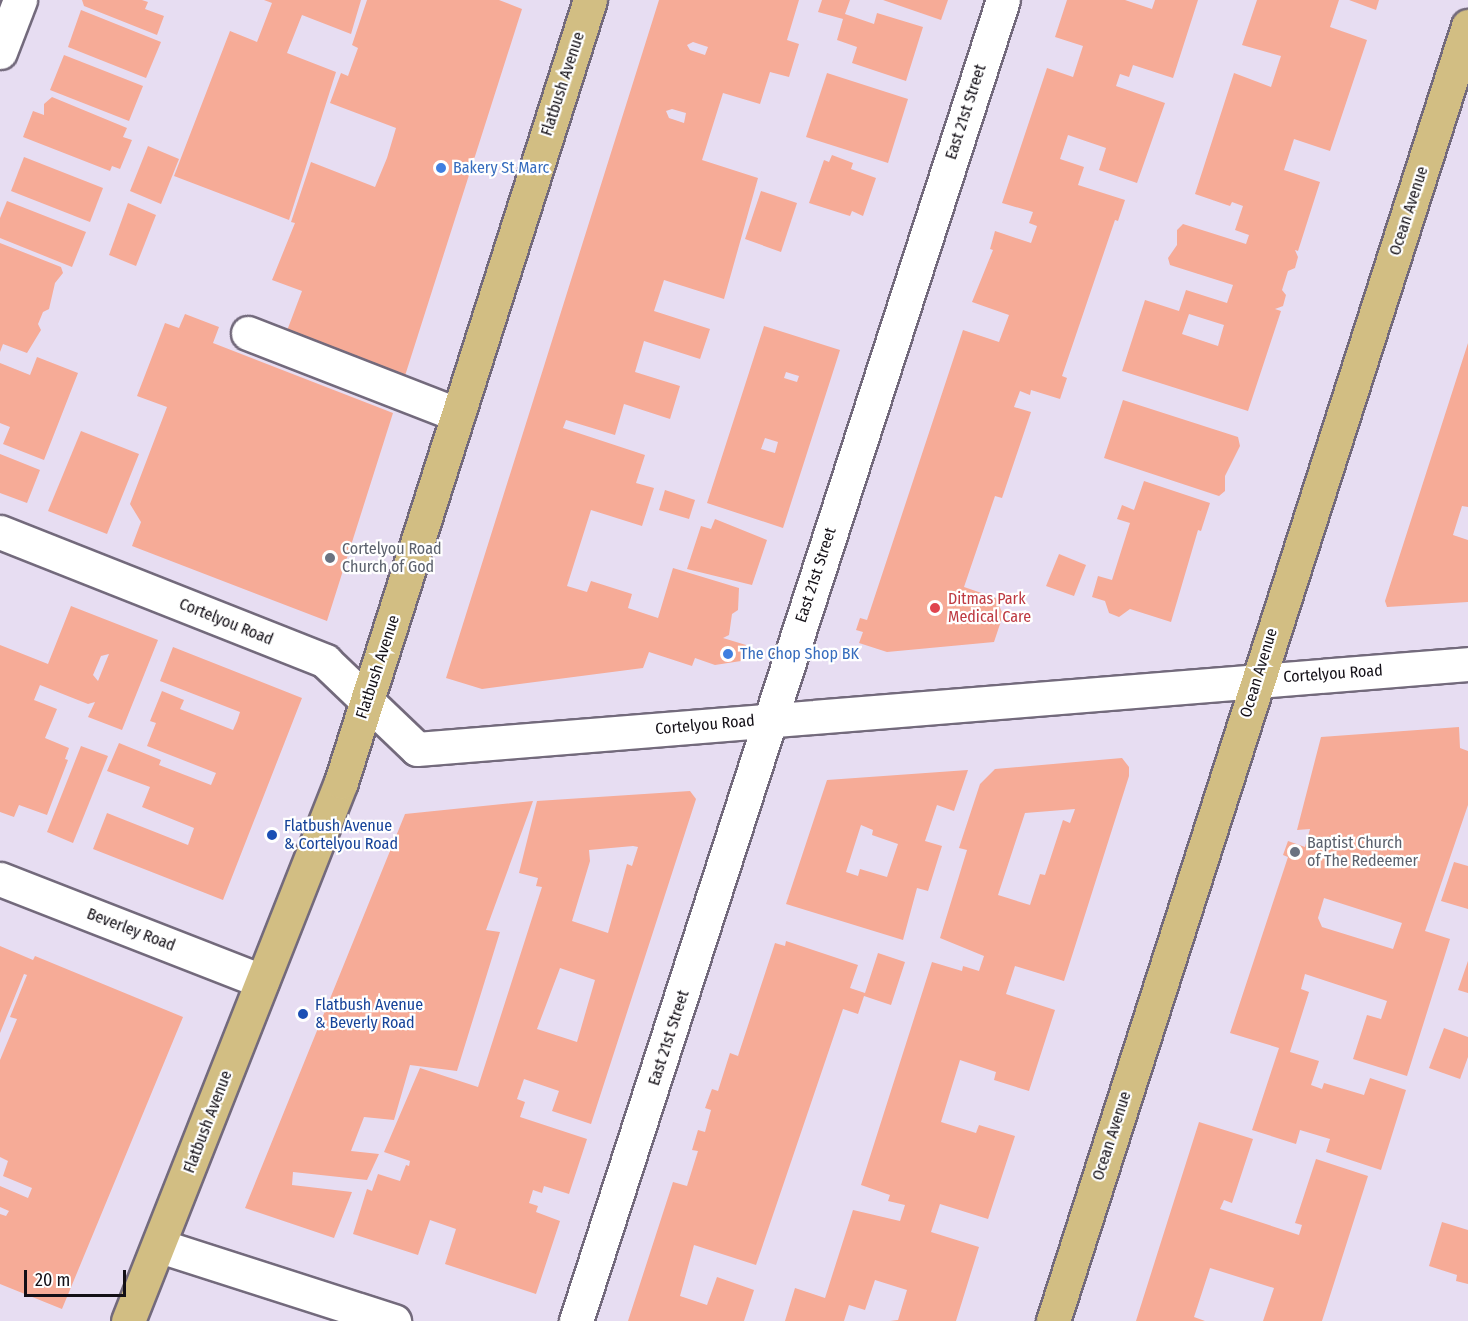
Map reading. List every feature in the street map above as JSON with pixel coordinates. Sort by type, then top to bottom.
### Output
[{"type":"main road","name":"Flatbush Avenue","points":[[128,1321],[160,1246],[341,782],[590,0]]},
{"type":"main road","name":"Ocean Avenue","points":[[1053,1321],[1256,680],[1468,26]]},
{"type":"street","points":[[0,52],[20,0]]},
{"type":"street","name":"East 21st Street","points":[[576,1321],[1003,0]]},
{"type":"street","points":[[248,333],[458,415]]},
{"type":"street","name":"Cortelyou Road","points":[[0,532],[325,661],[417,749],[1468,663]]},
{"type":"street","name":"Beverley Road","points":[[0,879],[262,981]]},
{"type":"street","points":[[160,1246],[394,1321]]},
{"type":"building","points":[[82,0],[142,0],[148,2],[145,9],[164,16],[157,35],[84,6]]},
{"type":"building","points":[[264,0],[361,0],[351,34],[302,15],[287,53],[336,72],[289,220],[174,176],[230,31],[257,42],[272,3]]},
{"type":"building","points":[[367,0],[499,0],[522,9],[403,382],[285,336],[302,291],[272,280],[295,223],[291,222],[311,162],[375,187],[387,158],[396,128],[330,103],[341,73],[348,76],[358,48],[352,45]]},
{"type":"building","points":[[659,0],[799,0],[787,40],[799,44],[789,77],[770,72],[760,104],[723,93],[702,160],[758,178],[724,299],[664,280],[654,311],[710,329],[700,359],[644,341],[635,372],[680,386],[670,419],[624,404],[615,435],[566,420],[563,428],[645,455],[636,483],[654,488],[642,526],[591,510],[567,586],[587,592],[591,581],[632,594],[628,608],[658,618],[673,568],[739,588],[738,610],[732,614],[729,635],[723,638],[746,645],[741,661],[715,665],[695,658],[692,666],[649,652],[643,668],[482,689],[446,678]],"holes":[[[693,42],[708,47],[705,55],[690,50],[687,45]],[[672,109],[686,113],[684,123],[669,118],[666,111]]]},
{"type":"building","points":[[822,0],[850,0],[845,14],[874,24],[877,13],[923,27],[906,81],[852,63],[857,47],[837,40],[843,19],[818,12]]},
{"type":"building","points":[[883,0],[948,0],[941,20]]},
{"type":"building","points":[[1067,0],[1125,0],[1152,9],[1155,0],[1198,0],[1173,78],[1133,65],[1129,77],[1120,74],[1116,86],[1165,103],[1137,183],[1099,170],[1106,148],[1068,135],[1060,159],[1084,167],[1078,185],[1125,200],[1118,221],[1115,220],[1062,376],[1067,378],[1060,399],[1031,390],[1030,395],[1020,391],[1014,407],[1031,412],[1002,498],[995,496],[964,587],[996,598],[1003,615],[994,642],[887,652],[859,643],[863,632],[856,630],[860,618],[867,620],[963,330],[999,342],[1009,315],[972,302],[993,250],[990,249],[995,231],[1031,243],[1037,226],[1029,223],[1033,212],[1002,203],[1047,68],[1073,77],[1083,46],[1055,37]]},
{"type":"building","points":[[1257,0],[1339,0],[1330,27],[1367,40],[1330,151],[1294,139],[1284,170],[1320,182],[1298,251],[1295,250],[1298,257],[1295,268],[1288,271],[1282,290],[1286,295],[1283,306],[1275,309],[1281,311],[1248,411],[1122,371],[1145,300],[1179,311],[1186,290],[1227,303],[1233,285],[1170,265],[1168,258],[1177,245],[1177,230],[1183,224],[1246,244],[1249,235],[1235,230],[1243,206],[1232,202],[1230,206],[1195,194],[1234,73],[1271,87],[1281,56],[1242,45]],"holes":[[[1189,314],[1224,325],[1218,346],[1182,334]]]},
{"type":"building","points":[[1349,0],[1379,0],[1376,10]]},
{"type":"building","points":[[81,10],[161,42],[146,78],[68,47]]},
{"type":"building","points":[[64,55],[143,86],[129,121],[50,90]]},
{"type":"building","points":[[827,73],[908,99],[888,163],[806,137]]},
{"type":"building","points":[[52,97],[127,128],[123,137],[132,140],[120,169],[112,166],[110,171],[23,137],[33,111],[44,115],[44,104]]},
{"type":"building","points":[[148,146],[179,159],[161,204],[130,191]]},
{"type":"building","points":[[832,155],[853,163],[851,169],[876,178],[863,216],[852,211],[850,216],[809,203],[824,160],[829,162]]},
{"type":"building","points":[[24,157],[103,188],[90,222],[11,191]]},
{"type":"building","points":[[761,191],[797,203],[781,252],[745,239]]},
{"type":"building","points":[[7,201],[86,232],[72,267],[0,238],[0,218]]},
{"type":"building","points":[[128,203],[156,215],[136,266],[109,255]]},
{"type":"building","points":[[0,243],[61,267],[63,273],[55,283],[49,309],[43,312],[38,324],[41,330],[27,353],[3,344],[0,352]]},
{"type":"building","points":[[185,314],[219,327],[213,343],[393,413],[327,621],[132,546],[141,522],[130,504],[167,407],[137,396],[165,323],[179,328]]},
{"type":"building","points":[[764,326],[840,350],[783,528],[707,503]],"holes":[[[786,372],[799,376],[797,382],[784,378]],[[765,438],[778,442],[775,453],[761,449]]]},
{"type":"building","points":[[1468,343],[1468,507],[1462,506],[1453,535],[1468,540],[1468,602],[1387,607],[1385,601]]},
{"type":"building","points":[[37,357],[78,373],[44,460],[3,444],[10,427],[0,423],[0,363],[30,375]]},
{"type":"building","points":[[1123,400],[1238,437],[1240,446],[1225,476],[1225,491],[1219,496],[1104,458]]},
{"type":"building","points":[[81,431],[139,454],[107,534],[48,511]]},
{"type":"building","points":[[0,454],[40,470],[27,503],[0,493]]},
{"type":"building","points":[[1144,481],[1210,503],[1201,531],[1198,530],[1171,622],[1130,609],[1119,617],[1109,613],[1105,601],[1092,597],[1098,576],[1112,580],[1130,523],[1117,519],[1122,505],[1134,510]]},
{"type":"building","points":[[665,490],[695,500],[689,519],[659,510]]},
{"type":"building","points":[[715,519],[767,540],[752,585],[687,569],[701,526],[711,529]]},
{"type":"building","points":[[1059,554],[1086,565],[1074,596],[1046,586]]},
{"type":"building","points":[[71,606],[158,640],[122,730],[88,717],[95,702],[88,704],[40,685],[34,700],[57,709],[45,738],[69,748],[65,759],[68,760],[47,815],[19,805],[14,817],[0,812],[0,645],[48,664]],"holes":[[[109,654],[98,681],[93,675],[101,656]]]},
{"type":"building","points":[[173,647],[302,698],[223,900],[93,849],[107,813],[188,845],[194,828],[142,807],[150,787],[107,771],[119,743],[161,760],[159,765],[211,785],[216,773],[147,746],[156,723],[150,721],[162,691],[184,700],[180,709],[233,730],[240,712],[160,681]]},
{"type":"building","points":[[1459,727],[1460,748],[1468,751],[1468,805],[1425,931],[1450,939],[1407,1076],[1353,1059],[1367,1015],[1381,1019],[1387,1001],[1305,974],[1301,989],[1309,992],[1290,1052],[1319,1061],[1311,1085],[1322,1089],[1324,1083],[1364,1095],[1370,1078],[1406,1090],[1381,1170],[1326,1152],[1330,1139],[1300,1130],[1296,1144],[1252,1130],[1279,1048],[1230,1033],[1288,857],[1283,855],[1288,841],[1305,847],[1310,829],[1297,830],[1321,737]],"holes":[[[1324,898],[1402,923],[1393,949],[1322,927],[1318,918]]]},
{"type":"building","points":[[81,746],[108,756],[73,843],[47,832]]},
{"type":"building","points":[[1122,758],[1129,767],[1129,776],[1064,981],[1015,966],[1006,994],[1055,1010],[1029,1091],[994,1080],[996,1072],[960,1060],[941,1122],[976,1133],[979,1125],[1015,1136],[988,1219],[940,1204],[931,1232],[979,1247],[956,1321],[890,1321],[898,1320],[907,1290],[875,1280],[865,1310],[849,1305],[844,1321],[785,1321],[795,1288],[825,1298],[853,1210],[900,1221],[905,1205],[888,1201],[890,1195],[861,1185],[932,962],[962,971],[963,966],[979,971],[984,956],[940,938],[967,850],[959,848],[980,784],[995,769]],"holes":[[[1075,809],[1070,823],[1063,820],[1045,875],[1040,874],[1030,905],[998,895],[1025,813]]]},
{"type":"building","points":[[968,770],[954,811],[937,805],[925,841],[942,846],[928,891],[917,888],[903,940],[786,904],[827,780]],"holes":[[[861,825],[873,830],[872,835],[898,844],[887,877],[860,869],[858,876],[846,872]]]},
{"type":"building","points":[[690,791],[696,799],[591,1124],[552,1111],[559,1091],[524,1079],[517,1099],[525,1102],[520,1117],[587,1139],[569,1194],[544,1186],[542,1193],[533,1190],[529,1203],[538,1206],[536,1212],[560,1221],[536,1294],[445,1264],[456,1229],[430,1220],[418,1255],[353,1234],[367,1189],[372,1191],[378,1174],[400,1181],[406,1165],[409,1166],[410,1161],[384,1152],[420,1068],[478,1087],[542,887],[536,886],[538,878],[519,873],[537,801]],"holes":[[[638,847],[632,866],[627,864],[608,933],[572,921],[590,861],[589,850]],[[560,968],[595,980],[577,1042],[537,1029]]]},
{"type":"building","points":[[533,801],[486,930],[500,932],[457,1071],[410,1065],[394,1120],[364,1117],[351,1151],[379,1154],[367,1180],[293,1172],[292,1185],[352,1192],[334,1238],[245,1208],[405,814]]},
{"type":"building","points":[[1454,862],[1468,866],[1468,909],[1441,901]]},
{"type":"building","points":[[786,941],[858,965],[850,988],[865,993],[878,953],[905,962],[891,1005],[864,996],[858,1014],[843,1009],[756,1265],[694,1245],[680,1296],[707,1305],[717,1277],[754,1290],[744,1321],[628,1321],[673,1182],[687,1186],[698,1151],[692,1150],[698,1130],[705,1132],[711,1110],[705,1108],[712,1089],[718,1091],[730,1053],[738,1056],[775,943],[785,946]]},
{"type":"building","points":[[0,946],[33,960],[35,956],[183,1017],[62,1309],[0,1284],[0,1214],[6,1216],[9,1211],[0,1207],[0,1186],[28,1198],[32,1188],[3,1176],[8,1161],[0,1157],[0,1060],[17,1019],[10,1017],[27,975],[24,974],[0,1033]]},
{"type":"building","points":[[1468,961],[1468,993],[1458,990]]},
{"type":"building","points":[[1444,1028],[1468,1037],[1468,1057],[1460,1079],[1429,1068]]},
{"type":"building","points":[[1199,1122],[1253,1139],[1232,1203],[1224,1200],[1220,1209],[1299,1235],[1302,1225],[1295,1223],[1316,1159],[1368,1176],[1322,1321],[1263,1321],[1274,1288],[1210,1268],[1194,1317],[1205,1321],[1136,1321]]},
{"type":"building","points":[[1442,1222],[1468,1230],[1468,1284],[1456,1281],[1457,1275],[1429,1266]]},
{"type":"place","name":"Bakery St Marc","points":[[441,168]]},
{"type":"place","name":"Cortelyou Road Church of God","points":[[330,558]]},
{"type":"place","name":"Ditmas Park Medical Care","points":[[935,608]]},
{"type":"place","name":"The Chop Shop BK","points":[[728,654]]},
{"type":"place","name":"Flatbush Avenue & Cortelyou Road","points":[[272,835]]},
{"type":"place","name":"Baptist Church of The Redeemer","points":[[1295,852]]},
{"type":"place","name":"Flatbush Avenue & Beverly Road","points":[[303,1014]]}]
